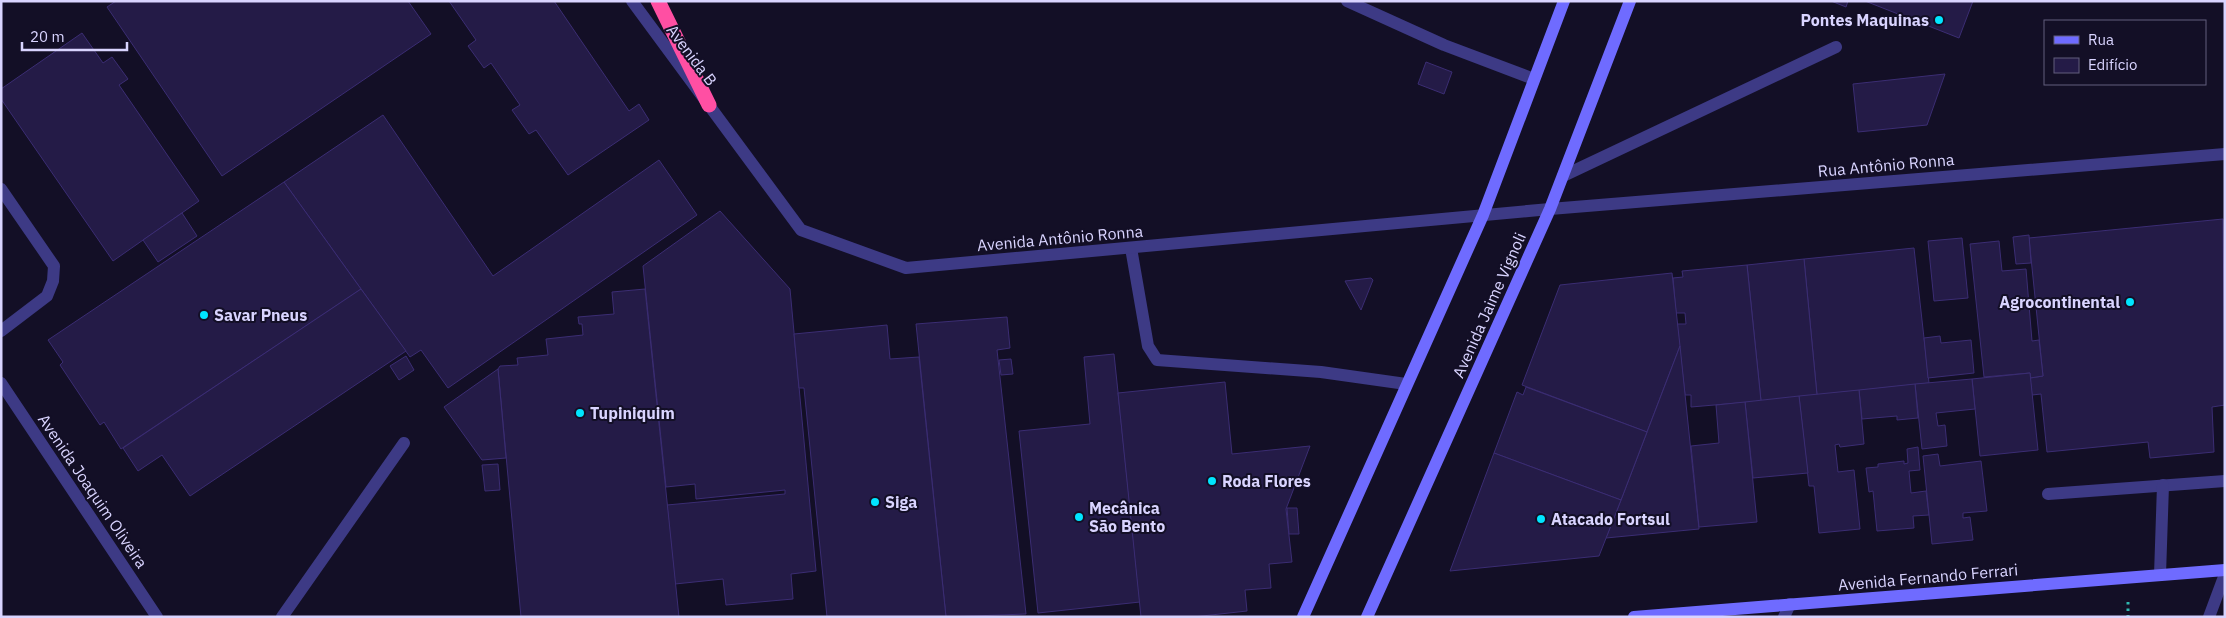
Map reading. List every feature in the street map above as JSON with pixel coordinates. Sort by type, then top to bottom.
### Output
[{"type":"highway","points":[[658,1],[709,105]]},
{"type":"street","name":"Avenida B","points":[[632,1],[709,105]]},
{"type":"street","points":[[1347,1],[1444,45],[1534,78]]},
{"type":"street","points":[[1303,617],[1483,215],[1564,1]]},
{"type":"street","name":"Avenida Jaime Vignoli","points":[[1367,617],[1550,209],[1630,1]]},
{"type":"street","points":[[1562,176],[1836,47]]},
{"type":"street","name":"Avenida Antônio Ronna","points":[[709,105],[801,230],[906,268],[1483,215]]},
{"type":"street","name":"Rua Antônio Ronna","points":[[1483,215],[2225,154]]},
{"type":"street","points":[[1,189],[54,266],[53,281],[47,296],[1,331]]},
{"type":"street","points":[[1131,248],[1148,346],[1157,360],[1322,372],[1406,384]]},
{"type":"street","name":"Avenida Joaquim Oliveira","points":[[1,383],[157,617]]},
{"type":"street","points":[[282,617],[404,443]]},
{"type":"street","points":[[2048,494],[2225,482]]},
{"type":"street","points":[[2160,575],[2162,485]]},
{"type":"street","name":"Avenida Fernando Ferrari","points":[[1634,617],[2225,570]]},
{"type":"street","points":[[2209,617],[2225,574]]},
{"type":"street","points":[[1784,617],[1790,604]]},
{"type":"street","points":[[1665,614],[1682,613],[1689,617]]},
{"type":"building","points":[[116,1],[408,1],[431,34],[222,176],[107,7]]},
{"type":"building","points":[[449,1],[554,1],[629,111],[639,104],[649,120],[568,175],[536,130],[529,134],[512,110],[520,105],[491,63],[484,68],[468,46],[476,40]]},
{"type":"building","name":"Pontes Maquinas","points":[[1831,1],[1848,1],[1846,7]]},
{"type":"building","name":"Pontes Maquinas","points":[[1865,1],[1973,1],[1959,38]]},
{"type":"building","points":[[82,33],[103,63],[112,57],[128,79],[119,85],[199,201],[113,261],[1,99],[1,89]]},
{"type":"building","points":[[1426,62],[1452,72],[1444,94],[1418,84]]},
{"type":"building","points":[[1945,74],[1927,125],[1858,132],[1853,84]]},
{"type":"building","points":[[383,115],[493,276],[659,160],[697,215],[448,388],[421,350],[410,357],[284,182]]},
{"type":"building","name":"Savar Pneus","points":[[284,182],[361,289],[121,449],[104,422],[100,425],[60,365],[63,362],[48,340]]},
{"type":"building","points":[[720,211],[790,289],[816,571],[791,574],[793,599],[726,605],[723,579],[675,584],[667,505],[785,494],[785,490],[696,499],[695,484],[666,487],[643,266]]},
{"type":"building","points":[[182,213],[197,236],[158,262],[143,240]]},
{"type":"building","name":"Agrocontinental","points":[[2223,219],[2225,405],[2212,407],[2214,452],[2150,458],[2148,442],[2047,452],[2041,394],[2032,395],[2030,378],[2043,376],[2029,238]]},
{"type":"building","points":[[2029,235],[2031,263],[2016,264],[2013,237]]},
{"type":"building","points":[[1962,238],[1968,298],[1934,301],[1928,241]]},
{"type":"building","points":[[1999,241],[2002,271],[2026,269],[2032,341],[2039,340],[2043,376],[2030,378],[2030,373],[1984,377],[1970,244]]},
{"type":"building","points":[[1914,248],[1929,383],[1817,395],[1804,259]]},
{"type":"building","points":[[1804,259],[1817,395],[1761,401],[1747,265]]},
{"type":"building","points":[[1747,265],[1761,401],[1691,407],[1691,395],[1685,395],[1677,324],[1686,324],[1685,313],[1676,313],[1673,278],[1683,277],[1682,271]]},
{"type":"building","points":[[1672,273],[1680,346],[1647,432],[1522,385],[1560,285]]},
{"type":"building","points":[[1371,278],[1373,280],[1361,310],[1345,281]]},
{"type":"building","points":[[361,289],[406,351],[190,496],[162,455],[138,471],[123,448]]},
{"type":"building","name":"Tupiniquim","points":[[645,289],[679,617],[521,617],[498,369],[500,366],[518,365],[517,358],[548,355],[546,339],[583,335],[582,324],[579,324],[578,317],[614,314],[612,292]]},
{"type":"building","points":[[1007,317],[1010,348],[997,350],[1026,614],[946,617],[916,324]]},
{"type":"building","name":"Siga","points":[[887,325],[890,359],[919,357],[946,617],[827,617],[804,388],[799,388],[794,334]]},
{"type":"building","points":[[1940,336],[1941,343],[1971,340],[1974,373],[1928,378],[1924,338]]},
{"type":"building","points":[[1680,346],[1699,529],[1606,538],[1621,500]]},
{"type":"building","name":"Mecânica São Bento","points":[[1114,354],[1140,602],[1038,613],[1019,431],[1090,424],[1084,357]]},
{"type":"building","points":[[406,356],[414,370],[399,380],[390,366]]},
{"type":"building","points":[[1011,359],[1013,374],[1001,375],[999,360]]},
{"type":"building","points":[[498,369],[506,458],[482,460],[444,407]]},
{"type":"building","points":[[2030,373],[2038,450],[1980,456],[1972,379]]},
{"type":"building","points":[[1972,379],[1975,409],[1936,413],[1938,426],[1945,425],[1947,446],[1922,449],[1915,384]]},
{"type":"building","name":"Roda Flores","points":[[1225,382],[1232,454],[1310,446],[1286,509],[1292,562],[1269,564],[1271,588],[1245,590],[1247,611],[1193,617],[1141,617],[1118,393]]},
{"type":"building","points":[[1915,384],[1918,418],[1897,420],[1897,416],[1862,419],[1859,390]]},
{"type":"building","points":[[1526,387],[1647,432],[1621,500],[1494,453],[1517,392],[1523,395]]},
{"type":"building","points":[[1859,390],[1864,444],[1840,447],[1839,444],[1835,445],[1838,472],[1854,470],[1860,529],[1819,533],[1814,486],[1809,486],[1799,396]]},
{"type":"building","points":[[1799,396],[1808,473],[1753,478],[1745,402]]},
{"type":"building","points":[[1745,402],[1757,522],[1699,527],[1691,446],[1719,443],[1716,405]]},
{"type":"building","points":[[1918,447],[1920,470],[1909,471],[1911,493],[1926,491],[1929,515],[1913,516],[1914,528],[1877,531],[1873,491],[1869,492],[1866,468],[1878,467],[1878,464],[1904,461],[1904,464],[1908,463],[1907,449]]},
{"type":"building","name":"Atacado Fortsul","points":[[1494,453],[1621,500],[1599,556],[1450,571]]},
{"type":"building","points":[[1938,454],[1940,466],[1981,461],[1987,511],[1963,513],[1963,518],[1970,517],[1973,540],[1932,544],[1923,456]]},
{"type":"building","points":[[498,464],[500,490],[485,491],[482,465]]},
{"type":"building","points":[[1287,508],[1297,508],[1299,534],[1289,534]]},
{"type":"place","name":"Pontes Maquinas","points":[[1939,20]]},
{"type":"place","name":"Agrocontinental","points":[[2130,302]]},
{"type":"place","name":"Savar Pneus","points":[[204,315]]},
{"type":"place","name":"Tupiniquim","points":[[580,413]]},
{"type":"place","name":"Roda Flores","points":[[1212,481]]},
{"type":"place","name":"Siga","points":[[875,502]]},
{"type":"place","name":"Mecânica São Bento","points":[[1079,517]]},
{"type":"place","name":"Atacado Fortsul","points":[[1541,519]]}]
